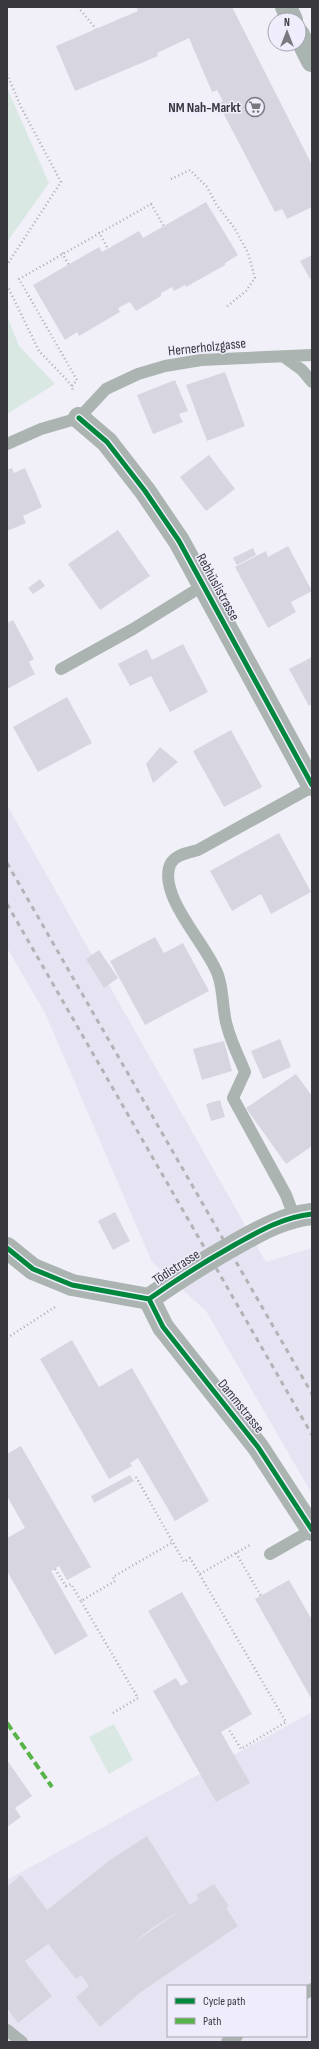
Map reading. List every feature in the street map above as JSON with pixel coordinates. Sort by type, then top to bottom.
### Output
[{"type":"main road","points":[[307,51],[312,61]]},
{"type":"street","name":"Rebhüslistrasse","points":[[79,418],[107,442],[145,491],[180,541],[312,786]]},
{"type":"street","name":"Tödistrasse","points":[[7,1248],[33,1268],[72,1285],[149,1299],[192,1268],[268,1226],[303,1215]]},
{"type":"street","name":"Dammstrasse","points":[[149,1299],[163,1327],[258,1447],[312,1530]]},
{"type":"lane","name":"Hernerholzgasse","points":[[79,418],[106,389],[138,374],[165,366],[201,360],[312,355]]},
{"type":"lane","points":[[284,357],[302,370],[312,382]]},
{"type":"lane","points":[[7,444],[41,429],[79,418]]},
{"type":"lane","points":[[61,669],[132,629],[204,585]]},
{"type":"lane","points":[[303,1215],[286,1196],[233,1098],[245,1072],[226,1025],[223,995],[218,974],[193,934],[173,895],[168,868],[173,860],[181,854],[198,850],[312,786]]},
{"type":"lane","points":[[270,1554],[312,1530]]},
{"type":"lane","points":[[7,2030],[22,2042]]},
{"type":"path","points":[[78,7],[96,29]]},
{"type":"path","points":[[7,74],[21,107],[61,182],[7,265]]},
{"type":"path","points":[[171,179],[190,170],[199,177],[235,229],[248,253],[255,278],[246,291],[225,308]]},
{"type":"path","points":[[72,386],[77,380],[19,279],[62,253],[151,204],[164,226]]},
{"type":"path","points":[[99,232],[108,249]]},
{"type":"path","points":[[62,253],[69,264]]},
{"type":"path","points":[[7,285],[39,351],[72,386],[79,418]]},
{"type":"path","points":[[7,1338],[57,1305]]},
{"type":"path","points":[[136,1478],[184,1562],[190,1558],[286,1722],[240,1749],[228,1728]]},
{"type":"path","points":[[81,1601],[115,1581],[113,1577],[173,1542]]},
{"type":"path","points":[[236,1554],[261,1596]]},
{"type":"path","points":[[55,1569],[66,1586],[71,1584],[138,1698],[113,1713]]},
{"type":"shaded area","points":[[7,88],[49,183],[7,242]]},
{"type":"shaded area","points":[[7,316],[19,346],[55,384],[7,414]]},
{"type":"shaded area","points":[[7,805],[266,1262],[312,1248],[312,1494],[206,1311],[152,1262],[45,1013],[7,948]]},
{"type":"shaded area","points":[[312,1712],[312,2042],[7,2042],[7,1880]]},
{"type":"shaded area","points":[[114,1724],[133,1760],[109,1774],[89,1737]]},
{"type":"building","points":[[136,7],[232,7],[312,165],[312,207],[287,219],[282,209],[275,212],[218,103],[223,101],[217,90],[212,92],[189,38],[157,53],[158,56],[75,91],[56,46],[138,11]]},
{"type":"building","points":[[206,202],[238,255],[225,263],[225,265],[186,287],[185,285],[174,291],[172,287],[161,293],[161,296],[136,311],[130,302],[118,308],[120,312],[79,336],[77,332],[65,340],[33,285],[99,247],[102,252],[139,231],[143,238]]},
{"type":"building","points":[[312,255],[312,278],[310,279],[300,261]]},
{"type":"building","points":[[225,372],[245,426],[207,441],[186,385]]},
{"type":"building","points":[[175,380],[188,411],[179,414],[183,422],[153,434],[137,395]]},
{"type":"building","points":[[209,455],[235,489],[206,511],[180,477]]},
{"type":"building","points":[[12,468],[14,473],[25,468],[42,507],[23,516],[26,523],[7,531],[7,470]]},
{"type":"building","points":[[118,530],[150,576],[100,610],[68,564]]},
{"type":"building","points":[[288,546],[312,591],[291,602],[296,612],[268,628],[235,567],[266,551],[268,557]]},
{"type":"building","points":[[253,548],[256,555],[237,565],[233,558]]},
{"type":"building","points":[[40,579],[45,586],[33,594],[28,588]]},
{"type":"building","points":[[13,620],[34,659],[29,662],[35,674],[7,689],[7,623]]},
{"type":"building","points":[[183,644],[208,692],[170,712],[151,676],[130,686],[118,664],[147,649],[152,660]]},
{"type":"building","points":[[312,657],[312,704],[309,706],[289,669]]},
{"type":"building","points":[[67,697],[92,743],[38,772],[13,727]]},
{"type":"building","points":[[231,730],[262,787],[224,807],[193,751]]},
{"type":"building","points":[[160,747],[178,762],[153,783],[146,764]]},
{"type":"building","points":[[279,833],[311,892],[271,914],[261,894],[232,911],[210,871]]},
{"type":"building","points":[[155,937],[164,953],[183,943],[209,991],[145,1025],[110,961]]},
{"type":"building","points":[[99,950],[118,978],[104,988],[86,959]]},
{"type":"building","points":[[280,1039],[291,1067],[263,1079],[251,1051]]},
{"type":"building","points":[[224,1041],[232,1071],[202,1080],[193,1049]]},
{"type":"building","points":[[296,1074],[312,1096],[312,1146],[286,1164],[246,1108]]},
{"type":"building","points":[[220,1100],[225,1117],[211,1121],[206,1104]]},
{"type":"building","points":[[115,1212],[130,1241],[113,1250],[98,1221]]},
{"type":"building","points":[[72,1340],[99,1387],[132,1368],[209,1501],[175,1521],[138,1458],[130,1463],[132,1466],[109,1479],[40,1359]]},
{"type":"building","points":[[21,1446],[91,1567],[67,1580],[59,1566],[51,1571],[88,1636],[55,1655],[7,1571],[7,1538],[25,1528],[7,1496],[7,1454]]},
{"type":"building","points":[[130,1475],[134,1481],[94,1503],[91,1496]]},
{"type":"building","points":[[289,1580],[312,1620],[312,1700],[255,1599]]},
{"type":"building","points":[[182,1592],[252,1714],[221,1732],[250,1783],[216,1802],[153,1691],[176,1678],[181,1686],[188,1682],[148,1611]]},
{"type":"building","points":[[7,1760],[32,1796],[15,1808],[21,1817],[7,1827]]},
{"type":"building","points":[[147,1836],[190,1905],[199,1899],[196,1895],[214,1884],[229,1906],[226,1908],[238,1926],[141,1992],[100,2027],[76,1997],[89,1986],[81,1975],[76,1979],[48,1944],[25,1961],[52,1996],[18,2023],[7,2008],[7,1887],[21,1875],[47,1910],[110,1860]],"holes":[[[180,1911],[133,1943],[152,1928]]]},
{"type":"railway","points":[[7,863],[312,1394]]},
{"type":"railway","points":[[7,904],[312,1435]]},
{"type":"marked path","points":[[7,1723],[52,1787]]},
{"type":"cycle path","points":[[79,418],[107,442],[145,491],[179,541],[312,785]]},
{"type":"cycle path","points":[[7,1248],[33,1269],[72,1285],[149,1299],[170,1284],[254,1234],[282,1221],[312,1214]]},
{"type":"cycle path","points":[[149,1299],[163,1327],[258,1447],[312,1530]]},
{"type":"place","name":"NM Nah-Markt","points":[[255,107]]}]
